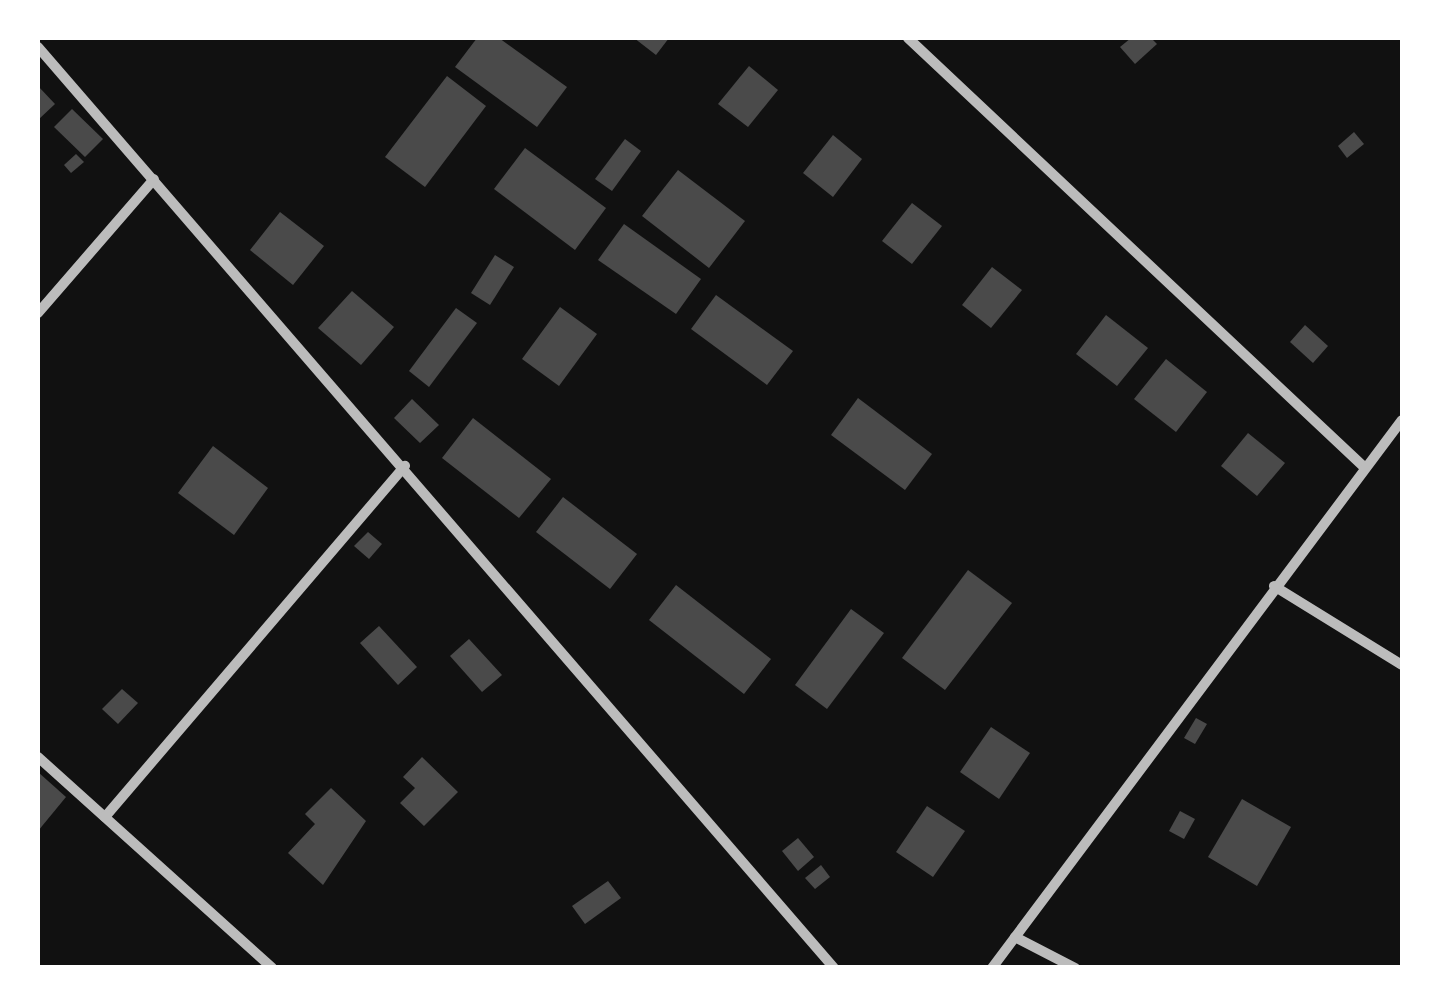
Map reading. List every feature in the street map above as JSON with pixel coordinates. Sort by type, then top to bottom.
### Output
[{"type":"street","points":[[908,38],[1363,466]]},
{"type":"street","points":[[38,47],[405,466],[834,968]]},
{"type":"street","points":[[38,313],[154,179]]},
{"type":"street","points":[[992,968],[1363,466],[1402,420]]},
{"type":"street","points":[[105,817],[405,466]]},
{"type":"street","points":[[1274,586],[1402,665]]},
{"type":"street","points":[[38,758],[272,968]]},
{"type":"street","points":[[1015,937],[1075,968]]},
{"type":"building","points":[[477,38],[499,38],[567,87],[537,127],[455,67]]},
{"type":"building","points":[[634,38],[669,38],[656,55]]},
{"type":"building","points":[[1131,38],[1151,38],[1157,44],[1135,64],[1120,47]]},
{"type":"building","points":[[749,66],[778,90],[748,127],[718,104]]},
{"type":"building","points":[[447,76],[486,106],[425,187],[385,157]]},
{"type":"building","points":[[38,86],[55,104],[38,120]]},
{"type":"building","points":[[72,109],[103,139],[85,157],[54,127]]},
{"type":"building","points":[[1354,132],[1364,144],[1347,158],[1338,146]]},
{"type":"building","points":[[833,135],[862,159],[833,197],[803,173]]},
{"type":"building","points":[[625,139],[641,151],[612,191],[595,179]]},
{"type":"building","points":[[525,148],[606,208],[575,250],[494,189]]},
{"type":"building","points":[[76,154],[84,162],[71,173],[64,165]]},
{"type":"building","points":[[678,170],[745,221],[709,268],[642,216]]},
{"type":"building","points":[[912,203],[942,226],[912,264],[882,241]]},
{"type":"building","points":[[280,212],[324,246],[293,285],[250,250]]},
{"type":"building","points":[[624,224],[701,279],[676,314],[598,260]]},
{"type":"building","points":[[495,255],[514,267],[490,305],[471,293]]},
{"type":"building","points":[[992,267],[1022,290],[991,328],[962,305]]},
{"type":"building","points":[[352,291],[394,327],[361,365],[318,328]]},
{"type":"building","points":[[716,295],[793,351],[767,385],[691,329]]},
{"type":"building","points":[[560,307],[597,334],[559,386],[522,359]]},
{"type":"building","points":[[456,308],[477,323],[429,387],[409,371]]},
{"type":"building","points":[[1106,315],[1148,348],[1117,386],[1076,354]]},
{"type":"building","points":[[1305,325],[1328,346],[1313,363],[1290,342]]},
{"type":"building","points":[[1166,359],[1207,392],[1176,432],[1134,399]]},
{"type":"building","points":[[858,398],[932,454],[905,490],[831,435]]},
{"type":"building","points":[[412,399],[439,425],[420,443],[394,418]]},
{"type":"building","points":[[473,418],[551,479],[519,518],[442,458]]},
{"type":"building","points":[[1248,433],[1285,463],[1257,496],[1221,466]]},
{"type":"building","points":[[213,446],[268,488],[234,535],[178,493]]},
{"type":"building","points":[[563,497],[637,554],[610,589],[536,532]]},
{"type":"building","points":[[368,532],[382,544],[369,559],[354,546]]},
{"type":"building","points":[[968,570],[1012,603],[945,690],[902,658]]},
{"type":"building","points":[[676,585],[771,659],[744,694],[649,620]]},
{"type":"building","points":[[851,609],[884,633],[827,709],[795,685]]},
{"type":"building","points":[[379,626],[417,667],[398,685],[360,643]]},
{"type":"building","points":[[469,639],[502,675],[482,692],[450,656]]},
{"type":"building","points":[[122,689],[138,703],[118,724],[102,709]]},
{"type":"building","points":[[1196,718],[1207,724],[1195,744],[1184,738]]},
{"type":"building","points":[[991,727],[1030,753],[999,799],[960,772]]},
{"type":"building","points":[[422,757],[458,792],[424,826],[400,803],[415,788],[403,777]]},
{"type":"building","points":[[38,772],[66,797],[38,831]]},
{"type":"building","points":[[331,788],[366,821],[323,885],[288,853],[315,824],[305,814]]},
{"type":"building","points":[[1242,799],[1291,827],[1257,886],[1208,857]]},
{"type":"building","points":[[927,806],[965,831],[933,877],[896,852]]},
{"type":"building","points":[[1180,811],[1195,819],[1184,839],[1169,831]]},
{"type":"building","points":[[798,838],[814,857],[798,871],[782,851]]},
{"type":"building","points":[[821,865],[830,877],[815,889],[805,878]]},
{"type":"building","points":[[608,881],[621,898],[585,924],[572,906]]}]
